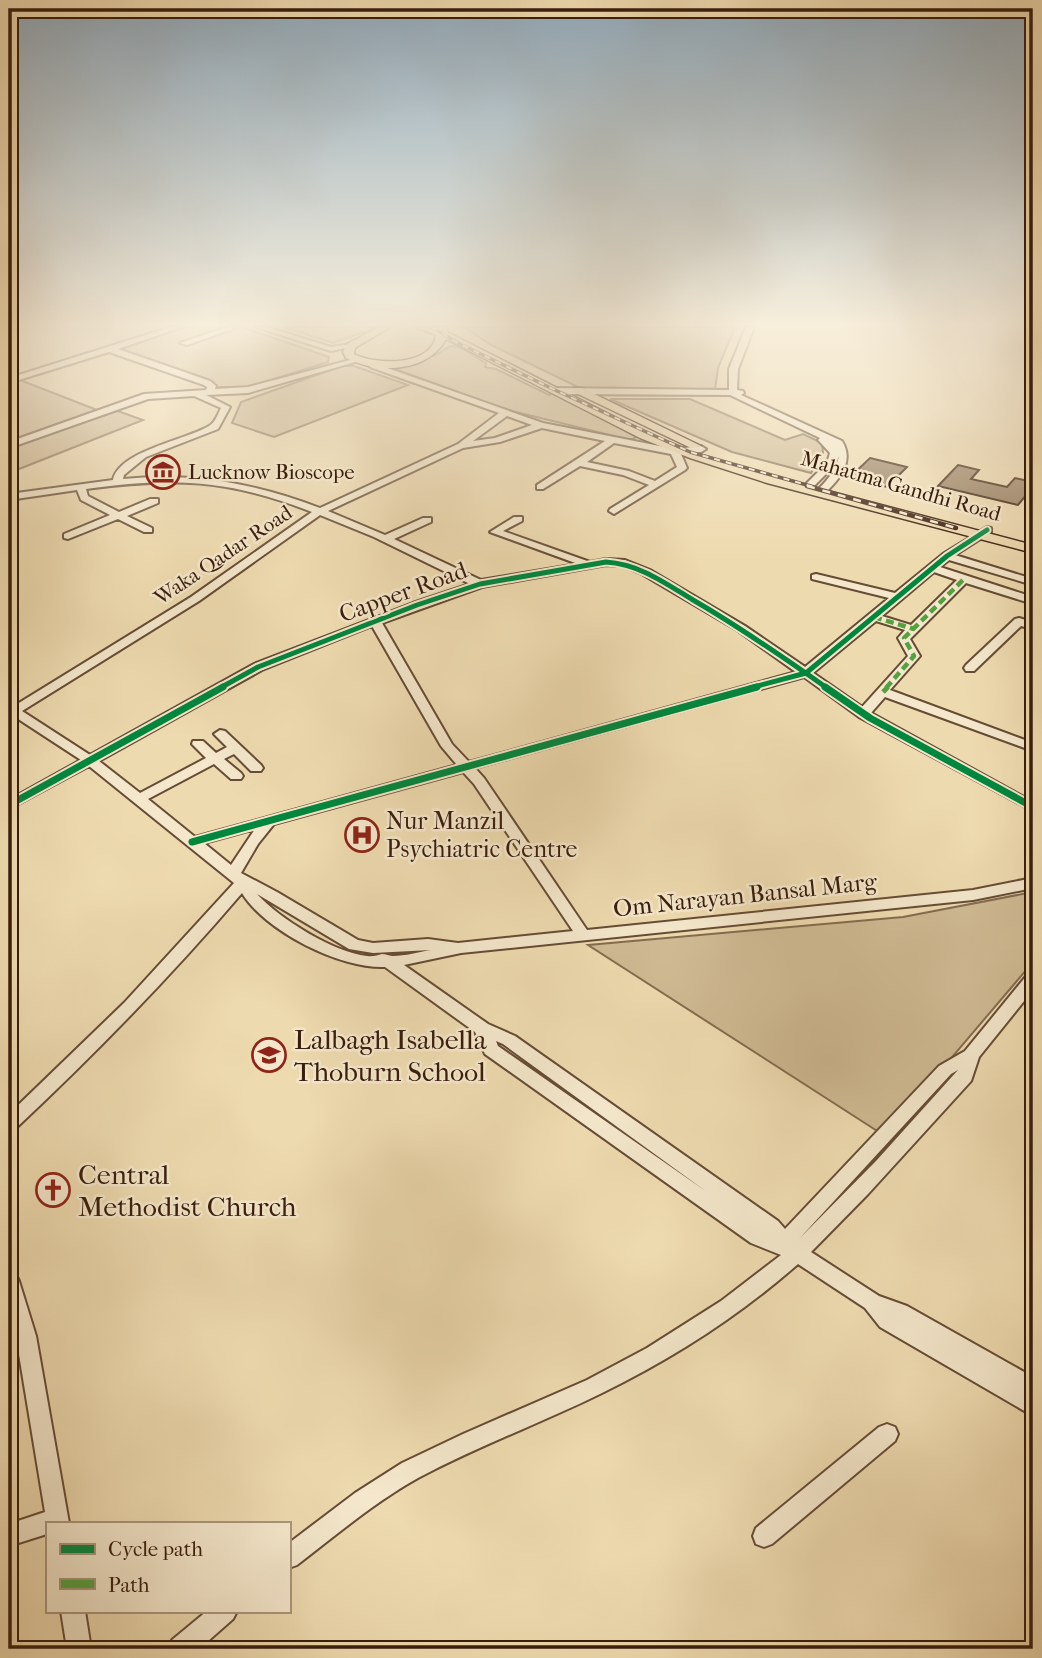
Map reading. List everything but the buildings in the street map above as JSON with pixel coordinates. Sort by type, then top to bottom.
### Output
[{"type":"main road","name":"Mahatma Gandhi Road","points":[[593,404],[653,440],[680,452],[984,532],[1033,542]]},
{"type":"main road","name":"Mahatma Gandhi Road","points":[[600,404],[701,449],[818,487]]},
{"type":"main road","name":"Mahatma Gandhi Road","points":[[984,532],[1033,549]]},
{"type":"street","points":[[9,445],[123,404]]},
{"type":"street","points":[[117,484],[119,474],[143,455],[215,427],[226,407],[220,404]]},
{"type":"street","points":[[479,404],[541,425],[611,440],[680,452],[701,449]]},
{"type":"street","points":[[753,404],[820,437],[832,447],[835,453],[818,487]]},
{"type":"street","points":[[755,404],[839,443],[844,450],[845,459],[818,487]]},
{"type":"street","name":"Waka Qadar Road","points":[[11,709],[195,600],[318,512],[461,446],[505,414]]},
{"type":"street","name":"Waka Qadar Road","points":[[461,446],[497,440],[541,425]]},
{"type":"street","points":[[540,487],[611,440]]},
{"type":"street","points":[[614,511],[682,468],[680,452]]},
{"type":"street","points":[[579,463],[626,473],[655,484]]},
{"type":"street","points":[[9,497],[172,478],[227,483],[285,499],[318,512],[385,539],[480,584]]},
{"type":"street","points":[[81,489],[84,498],[148,530]]},
{"type":"street","points":[[68,536],[154,501]]},
{"type":"street","points":[[518,519],[495,532],[588,564]]},
{"type":"street","points":[[385,539],[427,520]]},
{"type":"street","points":[[192,842],[468,769],[647,716],[806,674],[947,556],[984,532]]},
{"type":"street","points":[[947,556],[1033,582]]},
{"type":"street","name":"Capper Road","points":[[9,805],[258,667],[375,621],[480,584],[588,564],[625,563],[646,572],[741,628],[863,714],[1033,807]]},
{"type":"street","points":[[933,568],[1033,601]]},
{"type":"street","points":[[816,577],[897,597]]},
{"type":"street","points":[[863,714],[914,656],[904,638],[965,578]]},
{"type":"street","points":[[874,617],[914,629]]},
{"type":"street","points":[[375,621],[447,746],[479,781],[583,935]]},
{"type":"street","points":[[971,668],[1019,621],[1033,626]]},
{"type":"street","points":[[883,692],[1033,747]]},
{"type":"street","points":[[11,709],[90,760],[238,878],[272,895],[354,945],[373,948],[428,944],[461,948]]},
{"type":"street","points":[[220,734],[256,768]]},
{"type":"street","points":[[198,744],[236,776]]},
{"type":"street","points":[[138,799],[235,748]]},
{"type":"street","points":[[9,1124],[63,1074],[195,939],[238,878],[252,842],[268,822]]},
{"type":"street","points":[[238,878],[255,901],[290,927],[347,958],[369,962],[386,961],[430,956],[461,948]]},
{"type":"street","name":"Om Narayan Bansal Marg","points":[[461,948],[973,895],[1033,883]]},
{"type":"street","points":[[373,948],[386,961],[482,1028],[491,1050],[758,1237],[790,1247],[872,1302],[900,1312],[1033,1388]]},
{"type":"street","points":[[290,1557],[349,1511],[409,1471],[545,1410],[655,1355],[746,1293],[790,1247],[882,1138],[945,1070],[971,1055],[1033,979]]},
{"type":"street","points":[[790,1247],[898,1148],[965,1076],[971,1055]]},
{"type":"street","points":[[882,1138],[898,1148]]},
{"type":"street","points":[[9,1281],[26,1336],[58,1521]]},
{"type":"street","points":[[872,1302],[887,1321],[1033,1406]]},
{"type":"street","points":[[764,1536],[887,1434]]},
{"type":"street","points":[[9,1535],[46,1524]]},
{"type":"street","points":[[73,1612],[79,1649]]},
{"type":"street","points":[[181,1649],[224,1612]]},
{"type":"shaded area","points":[[9,404],[83,404],[97,410],[9,441]]},
{"type":"shaded area","points":[[240,404],[358,404],[274,437],[232,423]]},
{"type":"shaded area","points":[[491,404],[576,404],[637,437],[630,440]]},
{"type":"shaded area","points":[[622,404],[702,404],[785,440],[803,434],[822,443],[823,453],[811,473],[732,452]]},
{"type":"shaded area","points":[[115,410],[143,420],[9,473],[9,449]]},
{"type":"shaded area","points":[[1033,892],[1033,962],[885,1136],[588,945],[903,917]]},
{"type":"railway","points":[[586,404],[690,452],[814,487]]},
{"type":"railway","points":[[807,486],[956,528]]},
{"type":"marked path","points":[[883,692],[914,656],[904,638],[965,578]]},
{"type":"marked path","points":[[874,617],[914,629]]},
{"type":"cycle path","points":[[192,842],[806,673],[947,556],[987,530]]},
{"type":"cycle path","points":[[9,805],[258,667],[417,605],[480,584],[606,562],[625,563],[646,572],[741,628],[870,718],[1033,807]]},
{"type":"place","name":"Lucknow Bioscope","points":[[163,472]]},
{"type":"place","name":"Nur Manzil Psychiatric Centre","points":[[362,835]]},
{"type":"place","name":"Lalbagh Isabella Thoburn School","points":[[269,1055]]},
{"type":"place","name":"Central Methodist Church","points":[[53,1190]]}]
